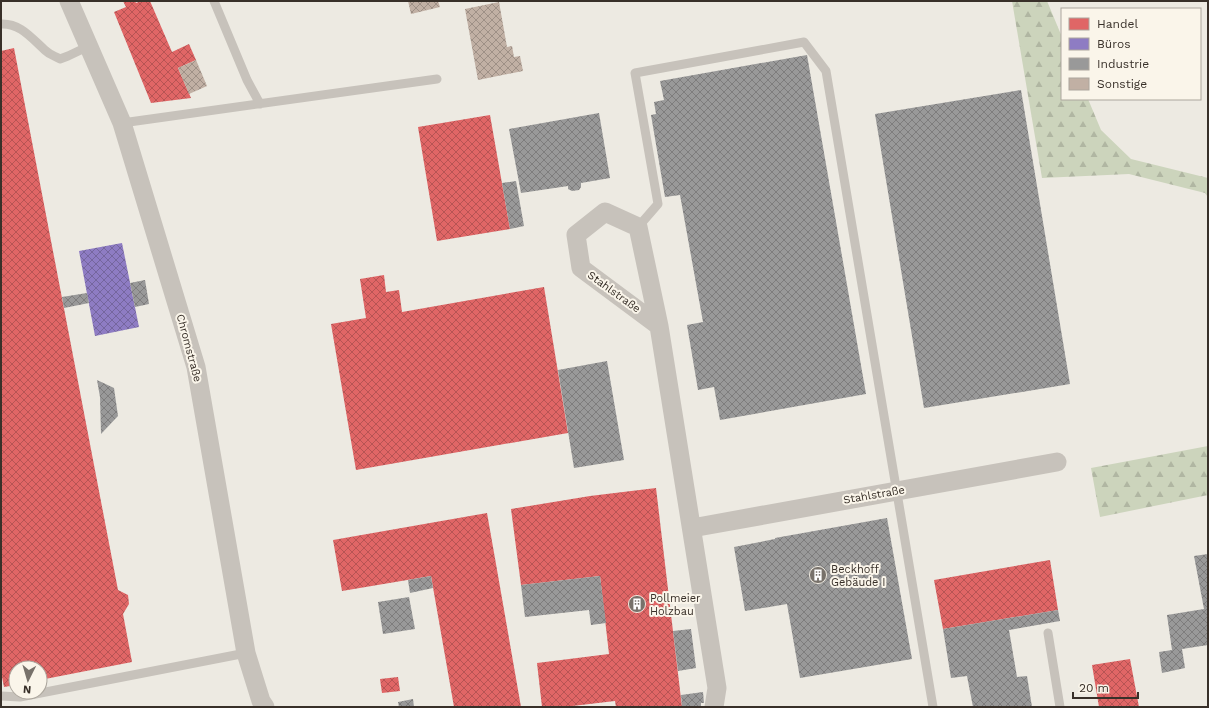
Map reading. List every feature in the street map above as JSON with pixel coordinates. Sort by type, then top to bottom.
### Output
[{"type":"street","name":"Chromstraße","points":[[69,1],[122,123],[196,367],[246,653],[261,701],[266,707]]},
{"type":"street","name":"Stahlstraße","points":[[659,326],[581,268],[576,236],[605,212],[638,227],[659,326],[692,528],[717,688],[714,707]]},
{"type":"street","name":"Stahlstraße","points":[[692,528],[1057,462]]},
{"type":"lane","points":[[214,1],[247,80],[260,104]]},
{"type":"lane","points":[[1,24],[10,23],[22,29],[47,52],[60,59],[89,46]]},
{"type":"lane","points":[[638,227],[658,204],[635,73],[804,42],[826,71],[933,707]]},
{"type":"lane","points":[[122,123],[437,79]]},
{"type":"lane","points":[[1048,633],[1060,707]]},
{"type":"lane","points":[[1,696],[20,697],[246,653]]},
{"type":"green space","points":[[1012,1],[1047,1],[1061,35],[1061,100],[1088,100],[1101,130],[1131,159],[1208,178],[1208,197],[1205,193],[1129,174],[1042,178]]},
{"type":"green space","points":[[1208,446],[1208,495],[1100,517],[1091,468]]},
{"type":"building: Handel","points":[[123,1],[135,1],[136,3],[141,1],[150,1],[172,52],[189,44],[196,60],[178,68],[191,98],[151,103],[114,12],[126,7]]},
{"type":"building: Handel","points":[[14,48],[118,590],[128,595],[129,604],[123,614],[132,662],[48,678],[48,660],[8,660],[8,686],[4,687],[1,672],[1,51]]},
{"type":"building: Handel","points":[[490,115],[510,229],[437,241],[418,127]]},
{"type":"building: Handel","points":[[384,275],[386,292],[399,290],[402,312],[544,287],[568,433],[356,470],[331,324],[366,318],[360,279]]},
{"type":"building: Handel","name":"Pollmeier Holzbau","points":[[656,488],[682,707],[616,707],[615,701],[564,707],[542,707],[537,663],[609,654],[600,576],[521,585],[511,509],[590,496]]},
{"type":"building: Handel","points":[[487,513],[521,707],[454,707],[431,576],[342,591],[333,540]]},
{"type":"building: Handel","points":[[1050,560],[1058,610],[943,629],[934,580]]},
{"type":"building: Handel","points":[[1130,659],[1139,707],[1099,707],[1092,665]]},
{"type":"building: Handel","points":[[398,677],[400,691],[382,693],[380,679]]},
{"type":"building: Büros","points":[[122,243],[139,327],[95,336],[79,251]]},
{"type":"building: Industrie","points":[[807,55],[866,394],[720,420],[714,387],[698,390],[687,325],[703,322],[680,195],[665,197],[651,115],[656,114],[654,102],[664,100],[660,81]]},
{"type":"building: Industrie","points":[[1021,90],[1070,384],[924,408],[875,114]]},
{"type":"building: Industrie","points":[[599,113],[610,178],[581,183],[579,190],[572,191],[568,189],[568,186],[521,193],[509,129]]},
{"type":"building: Industrie","points":[[516,181],[524,226],[510,229],[502,183]]},
{"type":"building: Industrie","points":[[145,280],[149,304],[135,307],[130,283]]},
{"type":"building: Industrie","points":[[87,293],[89,303],[64,308],[62,297]]},
{"type":"building: Industrie","points":[[607,361],[624,460],[574,468],[558,370]]},
{"type":"building: Industrie","points":[[97,380],[114,388],[118,416],[101,434],[100,397]]},
{"type":"building: Industrie","name":"Beckhoff Gebäude I","points":[[887,518],[912,659],[800,678],[787,604],[745,611],[734,547],[775,538]]},
{"type":"building: Industrie","points":[[1208,554],[1208,645],[1182,649],[1185,668],[1162,673],[1159,652],[1172,650],[1167,615],[1204,609],[1194,556]]},
{"type":"building: Industrie","points":[[431,576],[433,588],[410,593],[408,580]]},
{"type":"building: Industrie","points":[[600,576],[606,623],[591,625],[589,610],[525,617],[521,585]]},
{"type":"building: Industrie","points":[[409,597],[415,629],[383,634],[378,602]]},
{"type":"building: Industrie","points":[[1058,610],[1060,621],[1009,630],[1017,677],[1027,676],[1032,707],[973,707],[967,676],[951,678],[943,629]]},
{"type":"building: Industrie","points":[[691,629],[696,668],[678,671],[673,631]]},
{"type":"building: Industrie","points":[[703,692],[704,703],[701,703],[701,707],[682,707],[681,695]]},
{"type":"building: Industrie","points":[[413,699],[414,707],[399,707],[398,702]]},
{"type":"building: Sonstige","points":[[408,1],[438,1],[440,7],[411,14]]},
{"type":"building: Sonstige","points":[[499,2],[507,47],[512,46],[514,57],[520,56],[523,71],[478,80],[465,9]]},
{"type":"building: Sonstige","points":[[196,60],[207,86],[189,94],[178,68]]},
{"type":"place","name":"Beckhoff Gebäude I","points":[[818,575]]},
{"type":"place","name":"Pollmeier Holzbau","points":[[637,604]]}]
